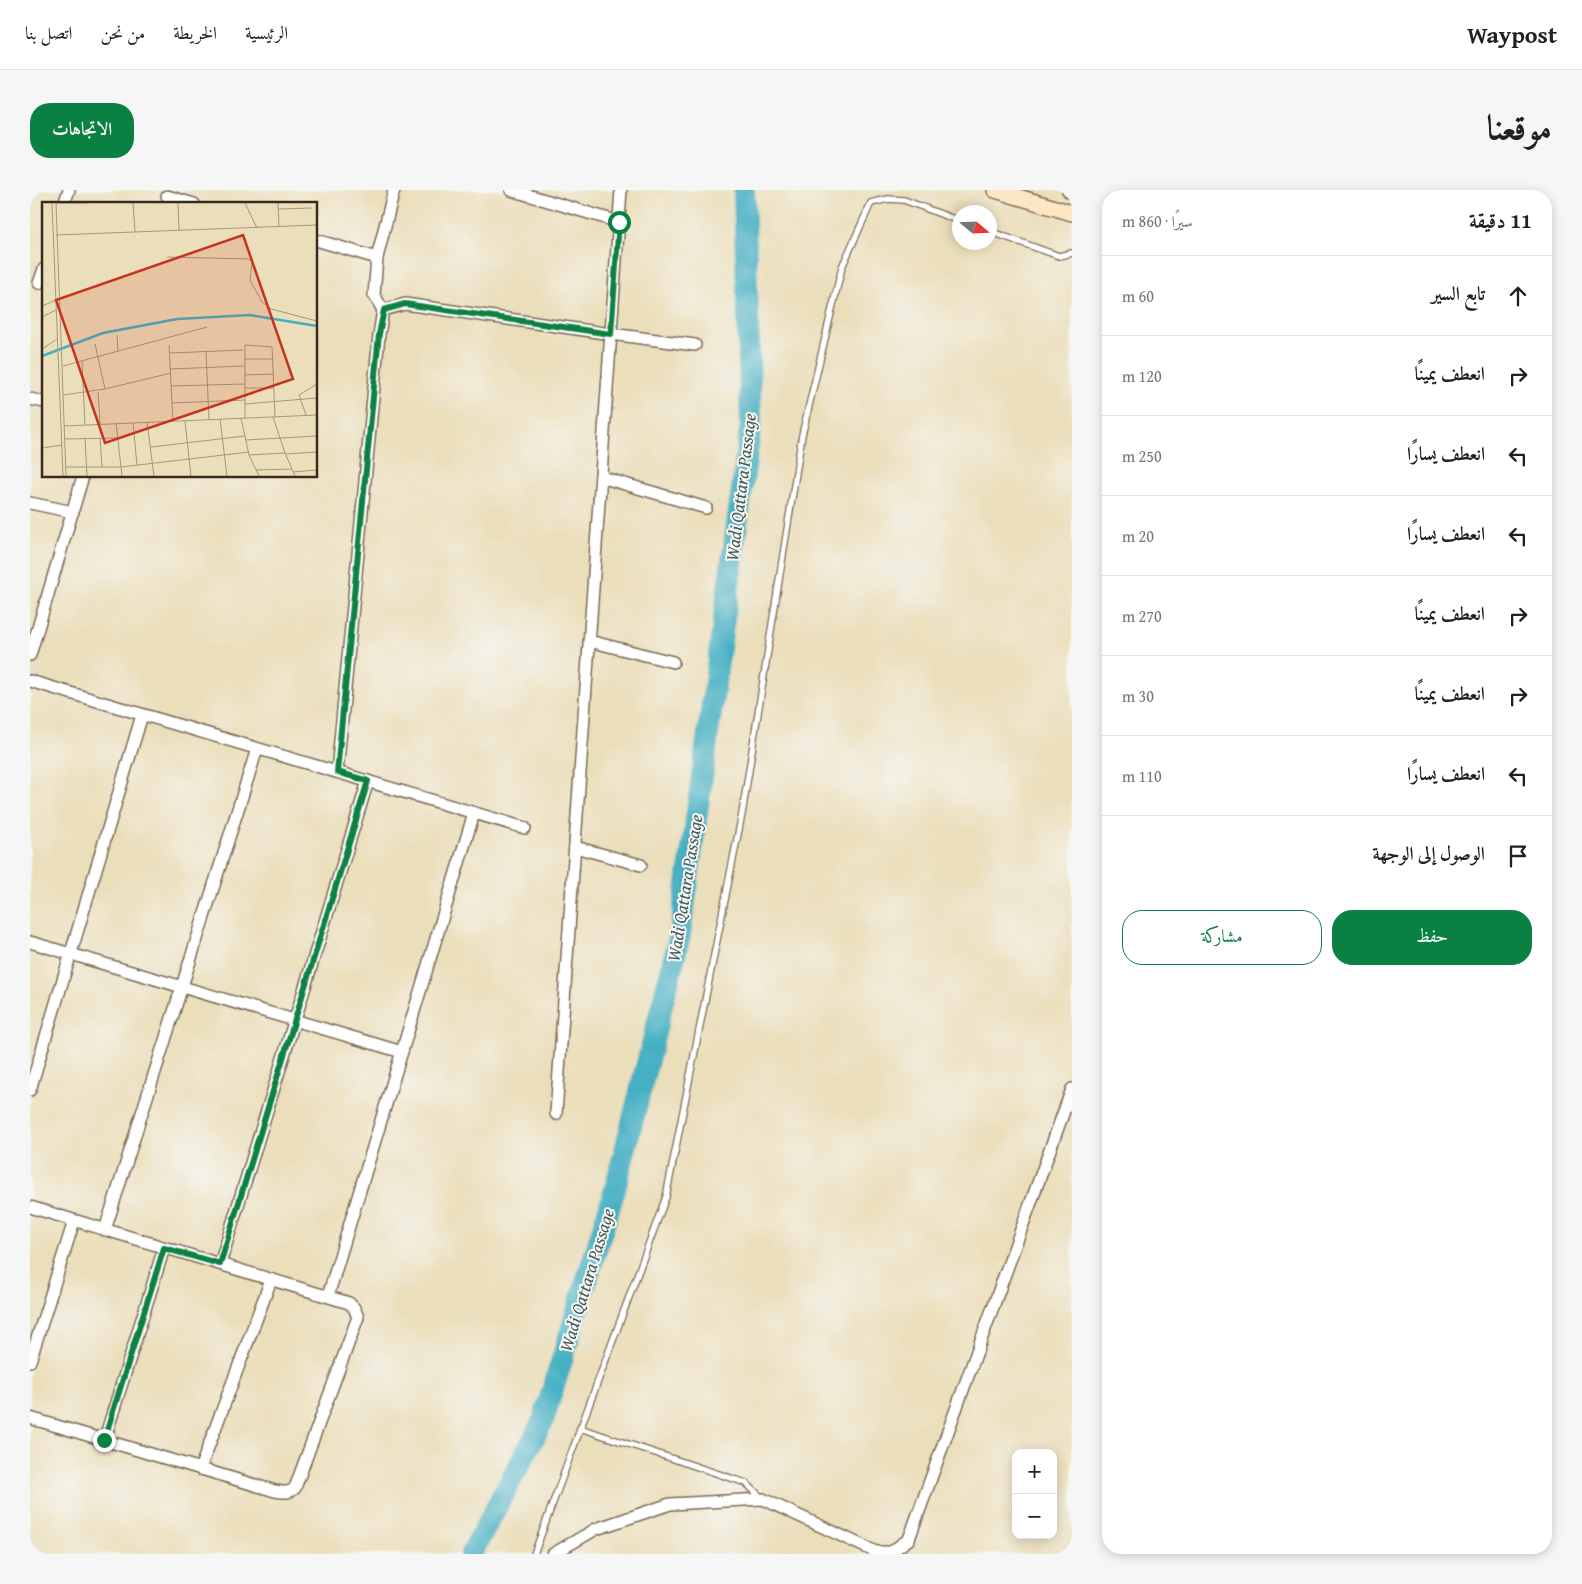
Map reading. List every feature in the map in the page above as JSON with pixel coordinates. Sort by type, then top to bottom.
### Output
[{"type":"main road","points":[[995,190],[1072,214]]},
{"type":"street","points":[[65,202],[69,190]]},
{"type":"street","points":[[337,772],[379,334],[384,310],[374,296],[377,258],[394,190]]},
{"type":"street","points":[[511,190],[619,222]]},
{"type":"street","points":[[556,1114],[621,190]]},
{"type":"street","points":[[167,197],[186,202]]},
{"type":"street","points":[[318,241],[377,258]]},
{"type":"street","points":[[384,310],[405,304],[695,345]]},
{"type":"street","points":[[601,477],[706,508]]},
{"type":"street","points":[[30,655],[82,478]]},
{"type":"street","points":[[30,503],[73,512]]},
{"type":"street","points":[[589,641],[672,662]]},
{"type":"street","points":[[30,681],[525,828]]},
{"type":"street","points":[[30,1090],[142,714]]},
{"type":"street","points":[[106,1230],[257,748]]},
{"type":"street","points":[[220,1264],[368,781]]},
{"type":"street","points":[[328,1296],[474,813]]},
{"type":"street","points":[[575,847],[641,865]]},
{"type":"street","points":[[30,942],[402,1052]]},
{"type":"street","points":[[553,1554],[596,1529],[670,1504],[763,1499],[876,1552],[891,1552],[909,1539],[1072,1088]]},
{"type":"street","points":[[30,1207],[349,1303],[354,1308],[358,1318],[295,1488],[291,1492],[275,1491],[30,1418]]},
{"type":"street","points":[[30,1361],[74,1221]]},
{"type":"street","points":[[104,1440],[164,1248]]},
{"type":"street","points":[[200,1469],[271,1280]]},
{"type":"lane","points":[[534,1554],[666,1197],[742,814],[802,435],[842,268],[871,204],[888,198],[904,200],[952,217]]},
{"type":"lane","points":[[997,234],[1059,256],[1072,252]]},
{"type":"lane","points":[[580,1428],[746,1483],[763,1499]]},
{"type":"waterway","name":"Wadi Qattara Passage","points":[[471,1554],[543,1421],[615,1189],[680,935],[751,424],[744,190]]},
{"type":"route","points":[[104,1440],[164,1248],[220,1264],[368,781],[337,772],[379,334],[384,310],[405,304],[611,334],[619,222]]}]
